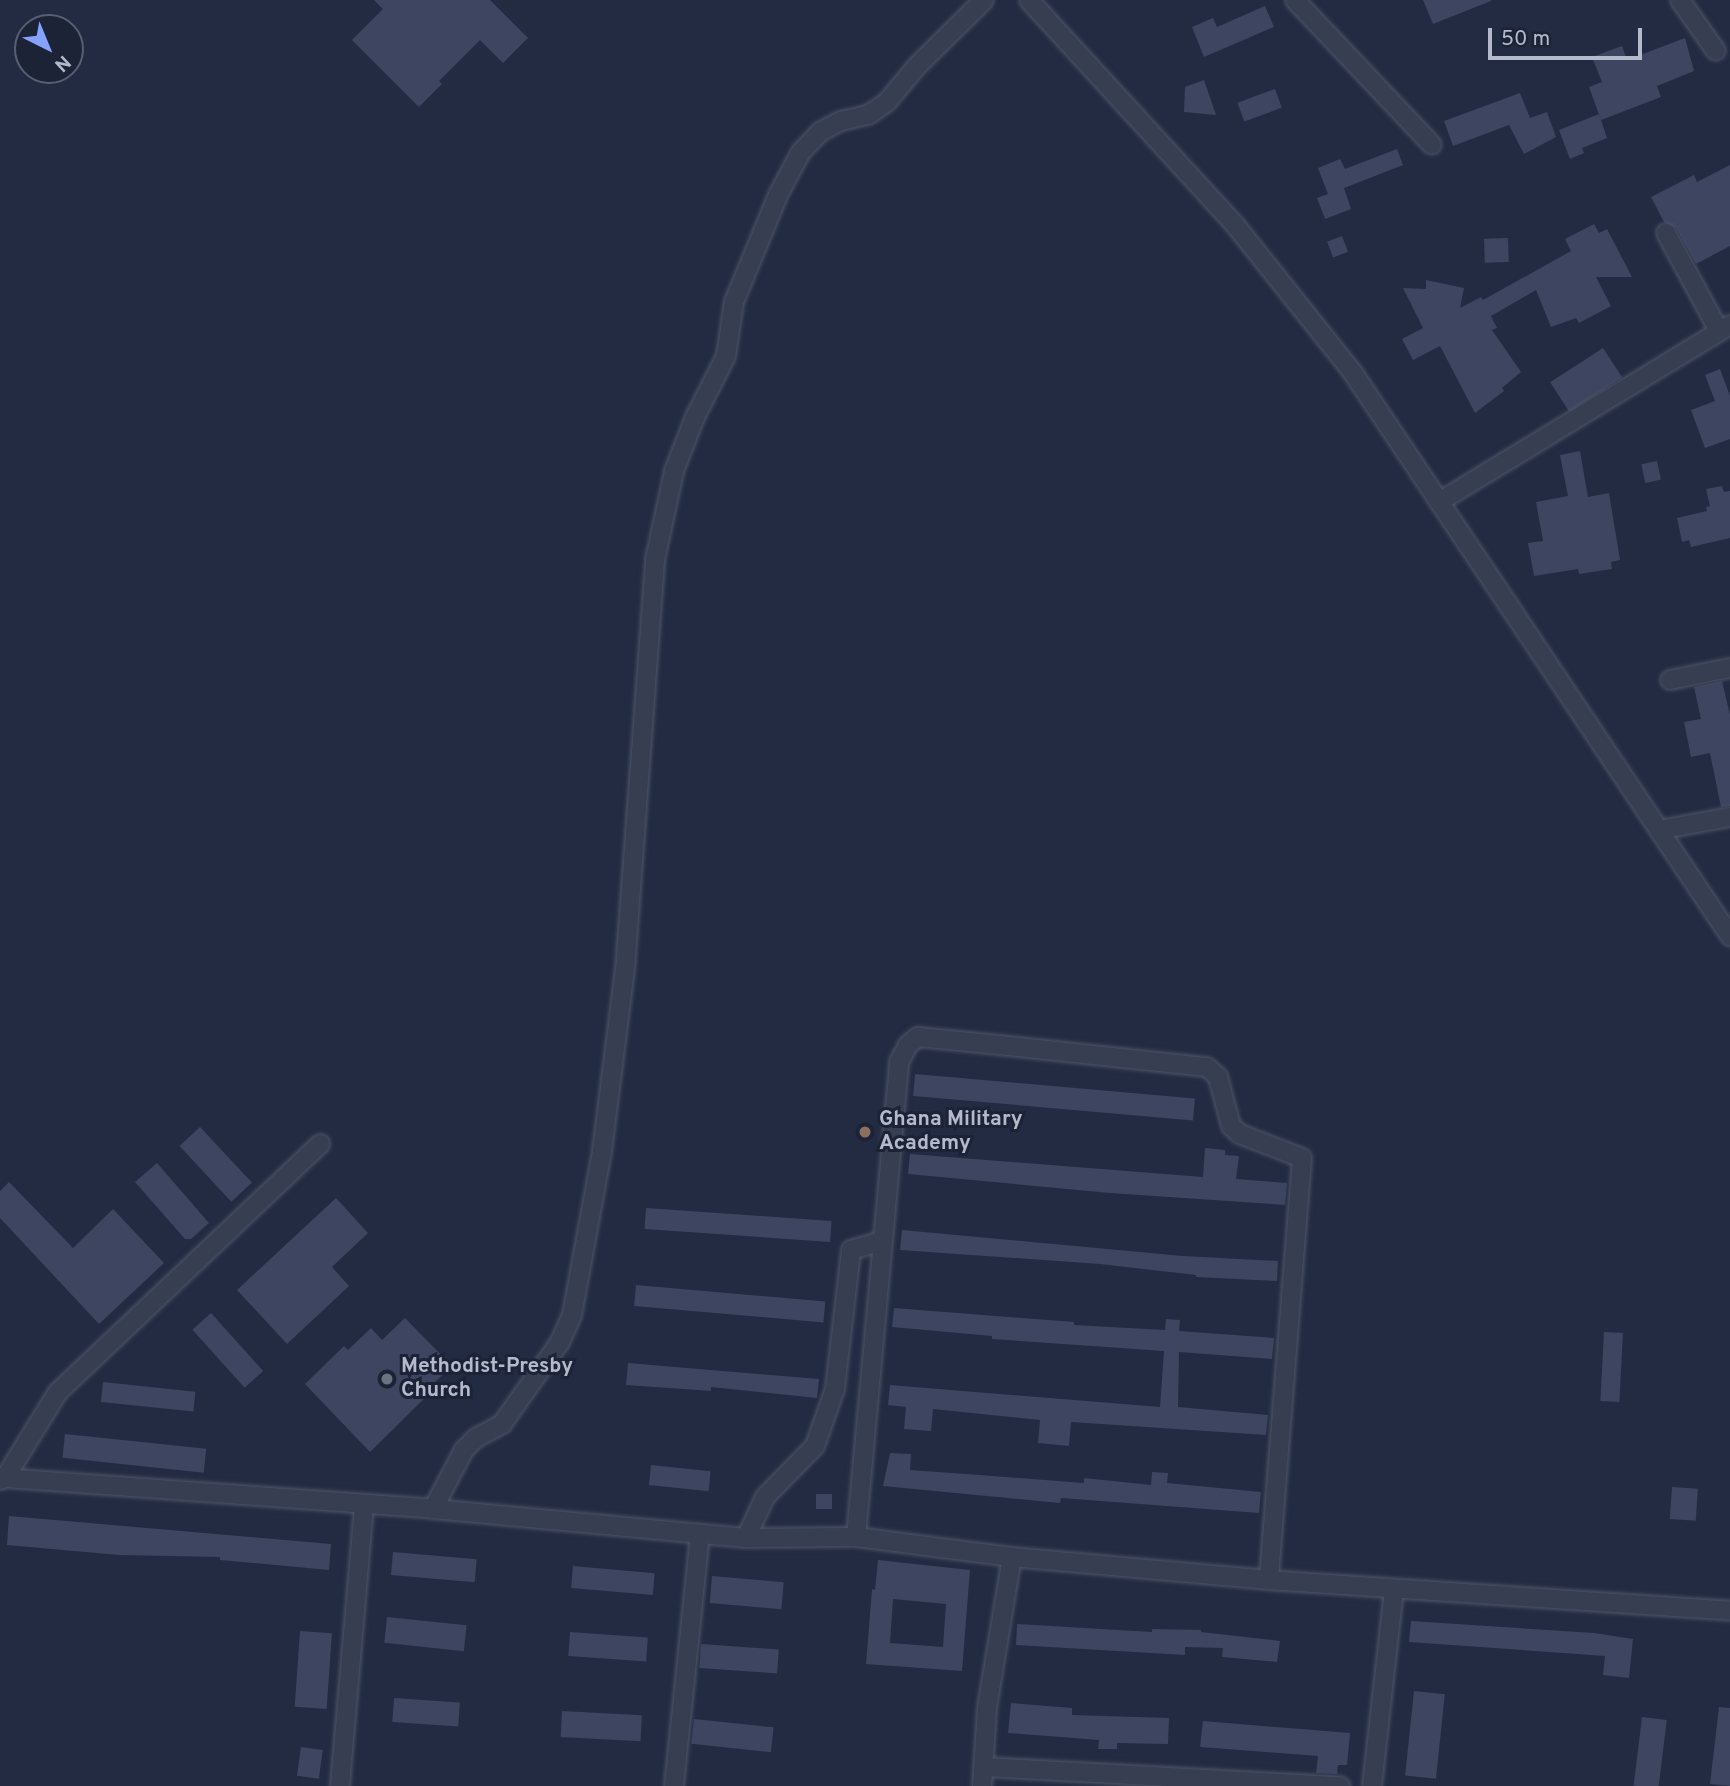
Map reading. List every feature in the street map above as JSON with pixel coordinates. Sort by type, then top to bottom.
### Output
[{"type":"street","points":[[433,1509],[464,1450],[477,1438],[502,1423],[560,1342],[572,1315],[602,1151],[625,970],[656,560],[674,471],[695,416],[726,356],[738,291],[778,195],[801,152],[820,132],[841,121],[868,115],[887,102],[917,66],[984,0]]},
{"type":"street","points":[[1029,0],[1235,225],[1353,373],[1730,936]]},
{"type":"street","points":[[1295,0],[1432,145]]},
{"type":"street","points":[[1680,0],[1716,51]]},
{"type":"street","points":[[1440,502],[1724,328],[1666,233]]},
{"type":"street","points":[[1670,680],[1730,668]]},
{"type":"street","points":[[1659,830],[1730,817]]},
{"type":"street","points":[[856,1537],[899,1062],[908,1045],[918,1037],[1207,1067],[1218,1077],[1231,1126],[1240,1135],[1302,1157],[1269,1580]]},
{"type":"street","points":[[320,1144],[58,1392],[2,1479],[433,1509],[746,1538],[856,1537],[1012,1557],[1269,1580],[1730,1611]]},
{"type":"street","points":[[746,1538],[765,1497],[815,1446],[835,1389],[851,1250],[882,1241]]},
{"type":"street","points":[[340,1786],[364,1504]]},
{"type":"street","points":[[674,1786],[700,1534]]},
{"type":"street","points":[[982,1786],[989,1695],[1012,1557]]},
{"type":"street","points":[[1372,1786],[1394,1589]]},
{"type":"street","points":[[984,1767],[1340,1786]]},
{"type":"building","points":[[374,0],[490,0],[528,38],[503,63],[480,40],[439,81],[442,84],[419,107],[352,40],[383,9]]},
{"type":"building","points":[[1423,0],[1491,0],[1491,1],[1433,24]]},
{"type":"building","points":[[1265,6],[1274,27],[1204,57],[1192,27],[1213,18],[1217,27]]},
{"type":"building","points":[[1685,38],[1694,71],[1657,86],[1661,97],[1601,120],[1589,87],[1602,82],[1592,57],[1622,46],[1627,60]]},
{"type":"building","points":[[1204,80],[1216,115],[1184,112],[1185,87]]},
{"type":"building","points":[[1275,89],[1282,108],[1244,121],[1237,103]]},
{"type":"building","points":[[1520,93],[1530,118],[1547,112],[1556,137],[1524,154],[1509,125],[1453,146],[1444,121]]},
{"type":"building","points":[[1599,114],[1607,138],[1582,148],[1584,153],[1570,159],[1559,130]]},
{"type":"building","points":[[1397,149],[1403,165],[1344,188],[1351,209],[1325,219],[1317,198],[1328,194],[1318,168],[1340,159],[1345,169]]},
{"type":"building","points":[[1730,165],[1730,246],[1696,264],[1676,228],[1664,222],[1651,197],[1694,175],[1697,182]]},
{"type":"building","points":[[1594,224],[1599,233],[1607,229],[1632,277],[1596,277],[1611,306],[1579,323],[1576,318],[1551,327],[1536,290],[1491,316],[1497,328],[1492,330],[1521,372],[1502,388],[1504,391],[1475,413],[1440,346],[1413,360],[1402,339],[1423,328],[1403,288],[1426,289],[1426,280],[1464,288],[1460,308],[1481,297],[1483,300],[1571,251],[1565,239]]},
{"type":"building","points":[[1342,236],[1348,252],[1333,258],[1327,242]]},
{"type":"building","points":[[1508,238],[1509,262],[1485,263],[1484,239]]},
{"type":"building","points":[[1603,348],[1622,377],[1569,412],[1550,382]]},
{"type":"building","points":[[1720,369],[1730,396],[1730,439],[1705,448],[1691,410],[1715,401],[1705,375]]},
{"type":"building","points":[[1580,451],[1588,497],[1609,493],[1620,560],[1611,562],[1612,569],[1579,574],[1578,569],[1534,576],[1528,543],[1543,541],[1536,502],[1568,496],[1560,455]]},
{"type":"building","points":[[1657,461],[1661,480],[1645,483],[1641,464]]},
{"type":"building","points":[[1722,486],[1724,492],[1730,491],[1730,538],[1691,547],[1689,540],[1682,542],[1677,518],[1707,511],[1706,507],[1710,506],[1706,489]]},
{"type":"building","points":[[1722,681],[1730,715],[1730,806],[1721,807],[1710,753],[1691,757],[1684,722],[1701,719],[1694,687]]},
{"type":"building","points":[[915,1074],[1195,1098],[1193,1120],[913,1096]]},
{"type":"building","points":[[200,1127],[252,1183],[231,1202],[180,1146]]},
{"type":"building","points":[[1205,1148],[1225,1150],[1225,1155],[1239,1156],[1236,1179],[1287,1183],[1285,1205],[1110,1193],[908,1174],[910,1154],[1203,1177]]},
{"type":"building","points":[[157,1163],[209,1223],[191,1239],[185,1239],[135,1182]]},
{"type":"building","points":[[9,1182],[73,1248],[113,1209],[164,1263],[99,1324],[0,1218],[0,1191]]},
{"type":"building","points":[[336,1198],[368,1233],[332,1267],[349,1286],[287,1344],[237,1290]]},
{"type":"building","points":[[646,1208],[832,1221],[830,1242],[645,1229]]},
{"type":"building","points":[[902,1230],[1183,1256],[1278,1261],[1277,1281],[1196,1277],[1100,1264],[900,1250]]},
{"type":"building","points":[[636,1285],[825,1302],[823,1322],[634,1306]]},
{"type":"building","points":[[894,1308],[1074,1322],[1074,1325],[1165,1330],[1166,1319],[1180,1320],[1179,1331],[1274,1338],[1272,1359],[1179,1352],[1178,1407],[1268,1415],[1266,1435],[1071,1422],[1069,1446],[1038,1443],[1040,1420],[933,1409],[931,1431],[904,1429],[906,1407],[888,1405],[890,1385],[1160,1407],[1164,1351],[992,1339],[992,1336],[892,1327]]},
{"type":"building","points":[[211,1313],[263,1371],[245,1388],[192,1330]]},
{"type":"building","points":[[405,1318],[452,1366],[435,1382],[438,1385],[370,1452],[305,1384],[344,1346],[348,1350],[371,1328],[382,1340]]},
{"type":"building","points":[[1604,1332],[1623,1333],[1619,1402],[1600,1401]]},
{"type":"building","points":[[628,1363],[819,1379],[817,1398],[711,1387],[711,1391],[626,1385]]},
{"type":"building","points":[[103,1382],[195,1392],[193,1412],[101,1402]]},
{"type":"building","points":[[65,1434],[206,1449],[204,1473],[62,1458]]},
{"type":"building","points":[[890,1453],[911,1454],[910,1470],[1084,1483],[1084,1478],[1151,1485],[1152,1472],[1168,1473],[1167,1483],[1261,1492],[1259,1513],[1061,1498],[1060,1503],[883,1486]]},
{"type":"building","points":[[651,1465],[711,1471],[709,1491],[649,1485]]},
{"type":"building","points":[[1672,1487],[1698,1489],[1696,1521],[1670,1519]]},
{"type":"building","points":[[816,1494],[832,1494],[832,1509],[816,1509]]},
{"type":"building","points":[[9,1516],[331,1544],[329,1570],[220,1560],[220,1557],[119,1555],[7,1545]]},
{"type":"building","points":[[393,1552],[477,1559],[475,1582],[391,1575]]},
{"type":"building","points":[[878,1560],[970,1570],[962,1671],[866,1664],[872,1589],[875,1590]],"holes":[[[893,1599],[946,1604],[943,1647],[890,1643]]]},
{"type":"building","points":[[573,1566],[655,1573],[653,1595],[571,1588]]},
{"type":"building","points":[[712,1576],[784,1582],[781,1609],[710,1603]]},
{"type":"building","points":[[387,1617],[467,1625],[464,1651],[384,1643]]},
{"type":"building","points":[[1411,1621],[1594,1633],[1633,1639],[1629,1678],[1603,1675],[1605,1656],[1409,1642]]},
{"type":"building","points":[[1017,1624],[1152,1632],[1152,1629],[1201,1630],[1280,1641],[1277,1662],[1222,1657],[1223,1648],[1185,1647],[1185,1655],[1016,1645]]},
{"type":"building","points":[[300,1631],[332,1633],[327,1709],[295,1707]]},
{"type":"building","points":[[570,1632],[648,1637],[646,1661],[568,1656]]},
{"type":"building","points":[[701,1644],[779,1649],[777,1673],[699,1668]]},
{"type":"building","points":[[1414,1691],[1445,1694],[1436,1779],[1405,1776]]},
{"type":"building","points":[[394,1698],[460,1703],[458,1727],[392,1722]]},
{"type":"building","points":[[1011,1703],[1072,1708],[1072,1715],[1169,1718],[1168,1744],[1117,1743],[1117,1749],[1098,1749],[1099,1740],[1008,1733]]},
{"type":"building","points":[[1719,1707],[1730,1708],[1730,1786],[1710,1784]]},
{"type":"building","points":[[562,1711],[642,1715],[641,1741],[561,1737]]},
{"type":"building","points":[[1642,1717],[1667,1720],[1659,1786],[1634,1785]]},
{"type":"building","points":[[694,1719],[774,1727],[771,1752],[691,1744]]},
{"type":"building","points":[[1203,1721],[1350,1733],[1347,1765],[1338,1765],[1337,1774],[1316,1773],[1318,1756],[1200,1747]]},
{"type":"building","points":[[301,1747],[323,1750],[319,1779],[297,1776]]},
{"type":"place","name":"Ghana Military Academy","points":[[865,1132]]},
{"type":"place","name":"Methodist-Presby Church","points":[[387,1379]]}]
